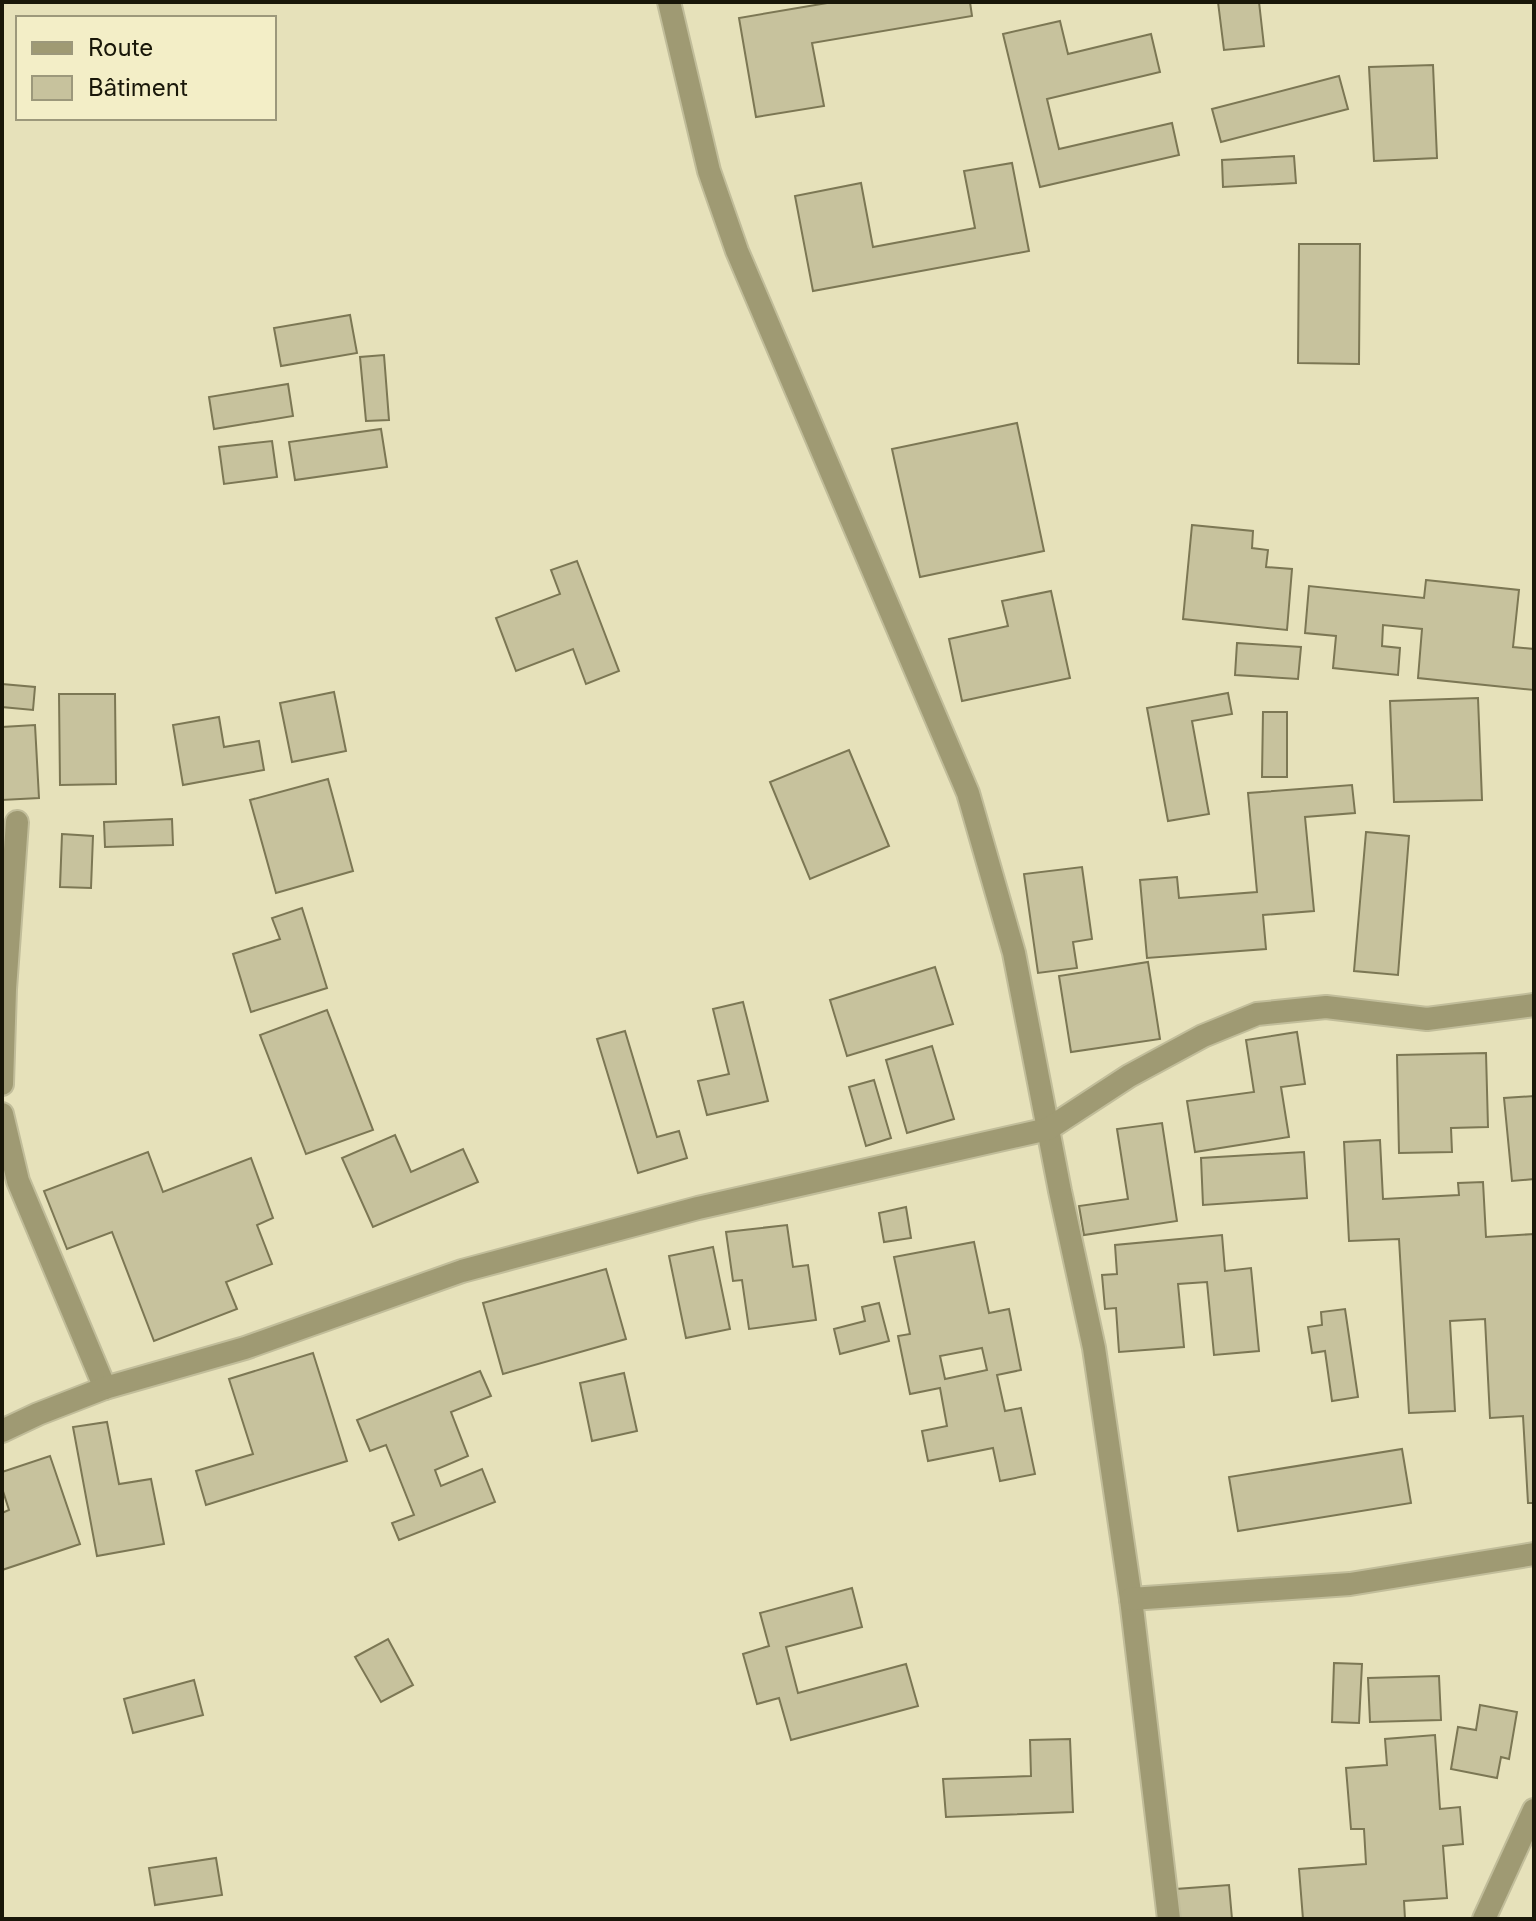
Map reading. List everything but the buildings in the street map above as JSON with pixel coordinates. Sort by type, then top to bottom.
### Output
[{"type":"street","points":[[669,2],[709,171],[737,251],[968,793],[1014,953],[1094,1348],[1131,1599],[1169,1919]]},
{"type":"street","points":[[2,1084],[5,989],[17,822]]},
{"type":"street","points":[[2,1431],[105,1388],[245,1348],[462,1271],[698,1208],[1048,1129],[1129,1076],[1203,1036],[1257,1014],[1326,1007],[1427,1019],[1534,1005]]},
{"type":"street","points":[[2,1114],[18,1181],[105,1388]]},
{"type":"street","points":[[1131,1599],[1350,1584],[1534,1554]]},
{"type":"street","points":[[1484,1919],[1534,1810]]}]
